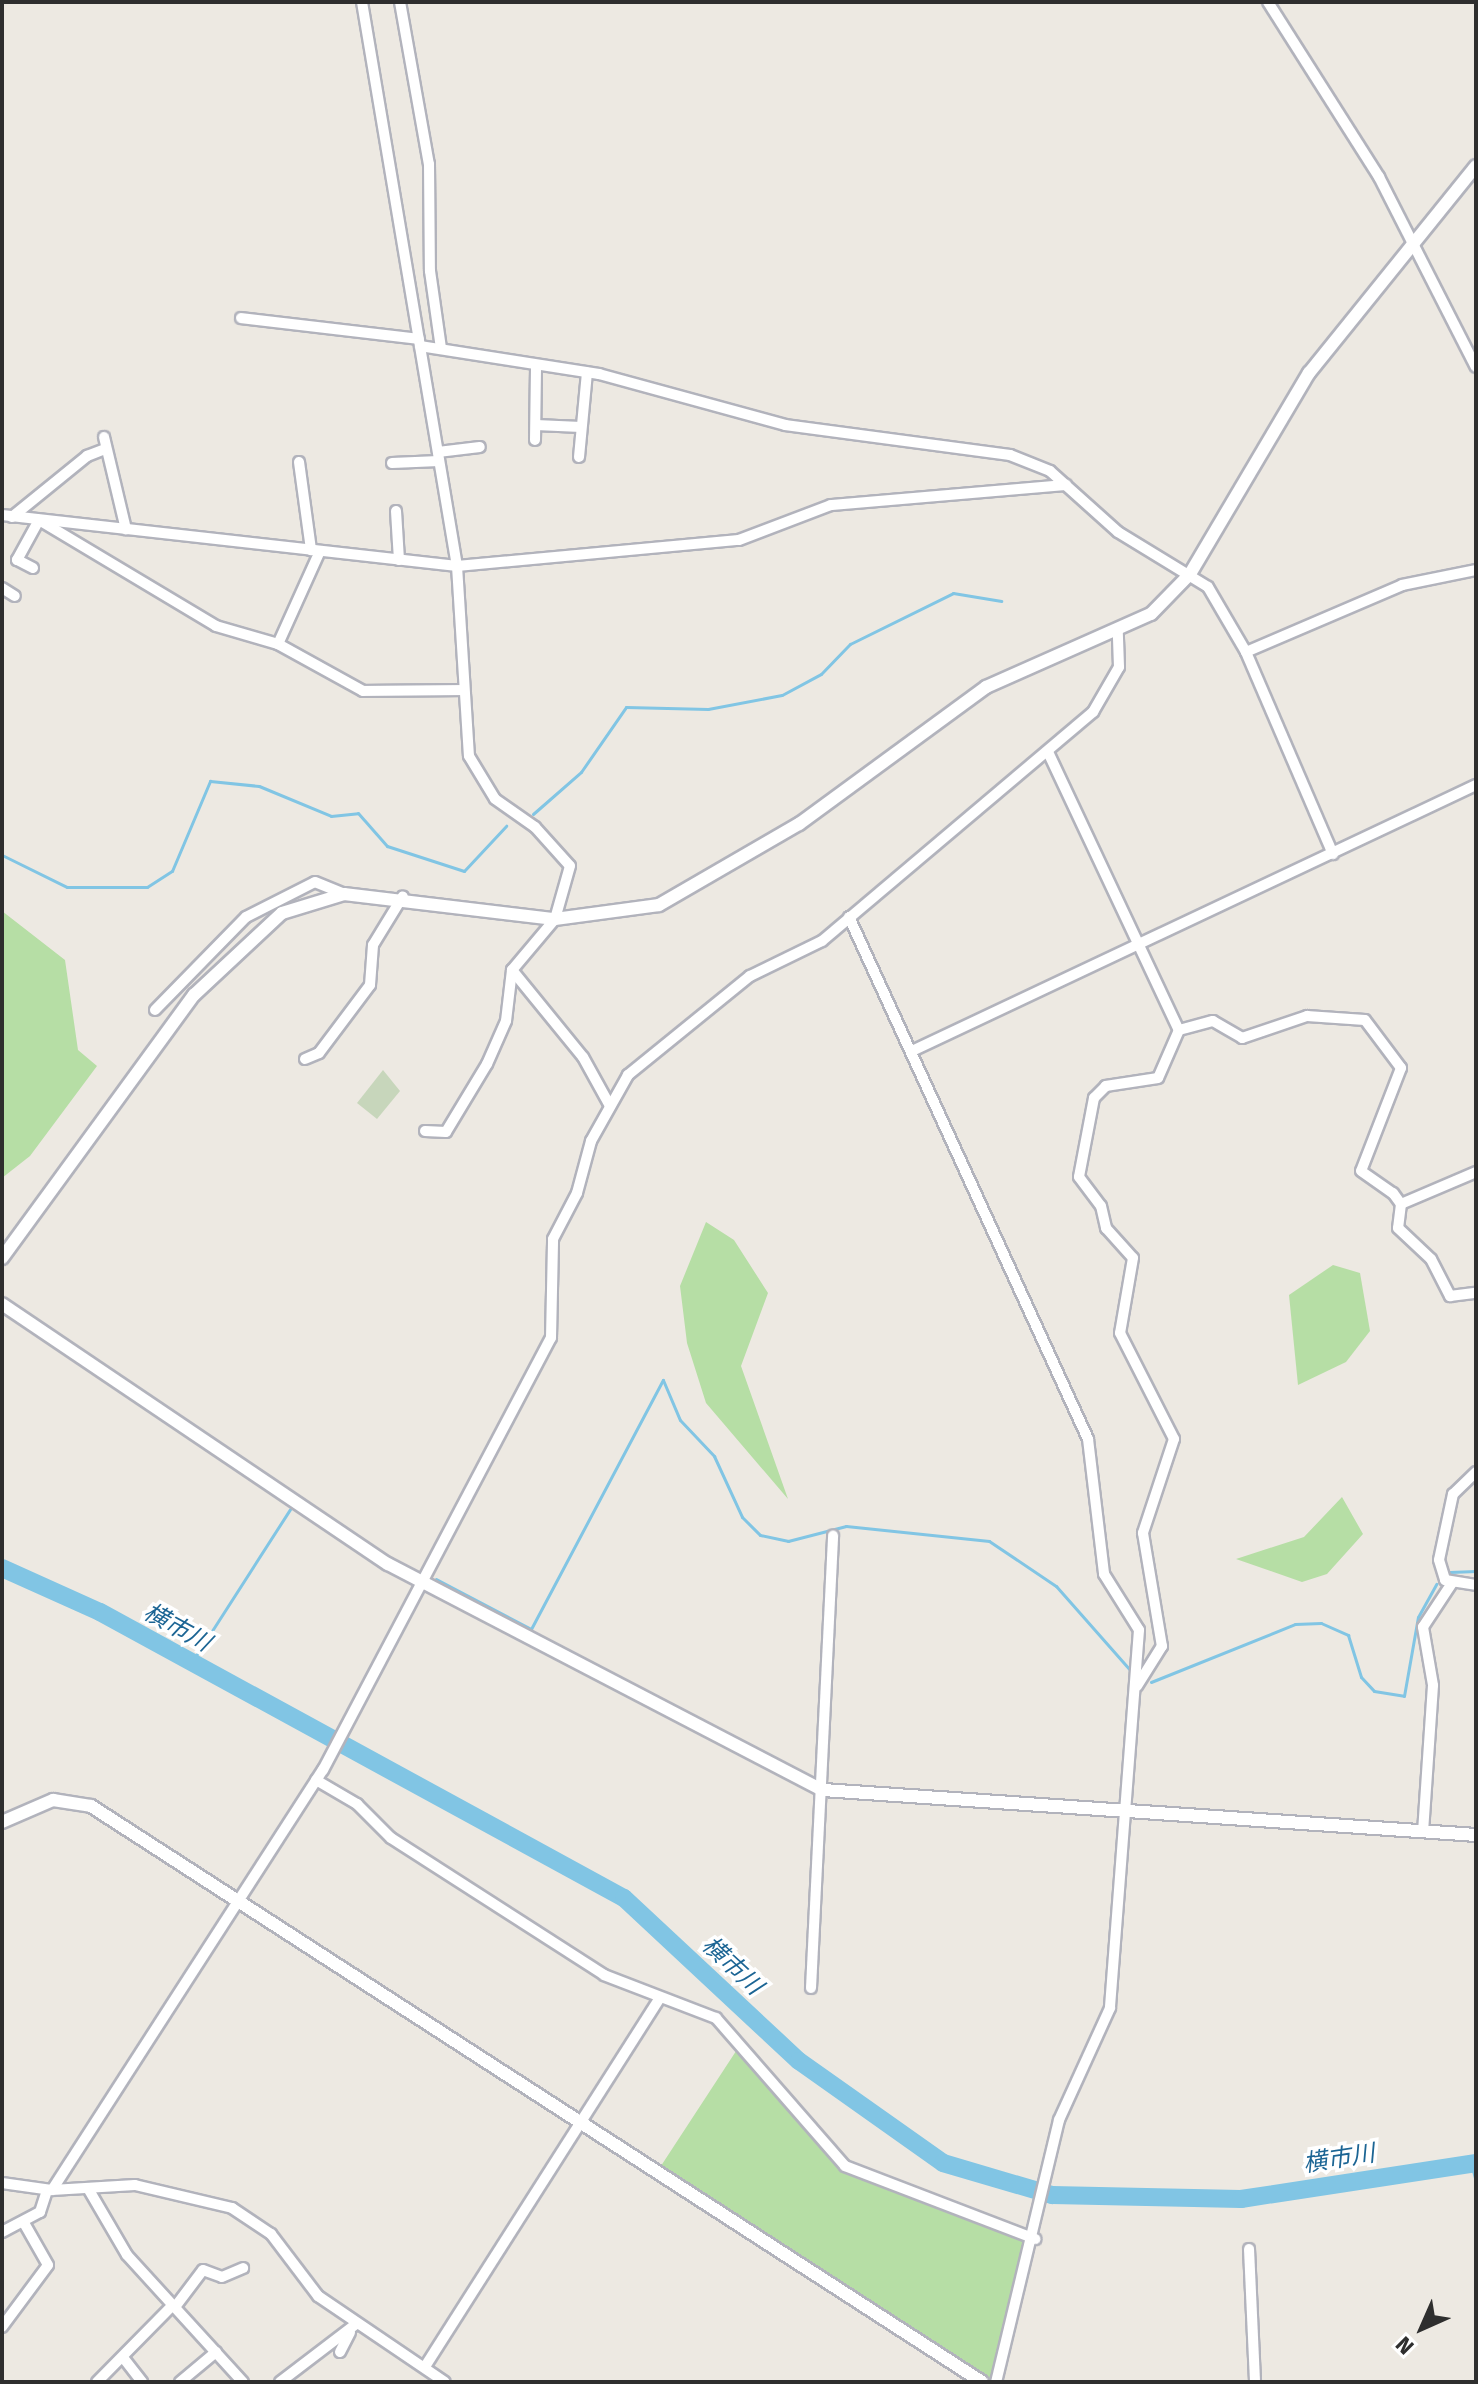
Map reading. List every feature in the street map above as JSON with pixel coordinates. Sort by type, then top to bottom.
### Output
[{"type":"street","points":[[362,2],[457,566],[462,690],[469,756],[483,784],[570,866],[555,919],[512,970],[506,1021],[487,1064],[446,1132],[425,1131]]},
{"type":"street","points":[[400,2],[429,164],[430,271],[441,348]]},
{"type":"street","points":[[1268,2],[1379,177],[1410,245],[1476,367]]},
{"type":"street","points":[[2,1258],[219,967],[282,913],[344,894],[403,896],[555,919],[641,911],[699,887],[799,824],[975,694],[1151,614],[1190,574],[1296,392],[1410,245],[1476,166]]},
{"type":"street","points":[[241,318],[420,342],[587,372],[785,425],[1010,455],[1066,485],[1118,532],[1208,587],[1246,652],[1333,854]]},
{"type":"street","points":[[535,440],[536,365]]},
{"type":"street","points":[[579,457],[587,372]]},
{"type":"street","points":[[536,425],[581,427]]},
{"type":"street","points":[[104,437],[126,529]]},
{"type":"street","points":[[392,463],[480,447]]},
{"type":"street","points":[[7,516],[105,449]]},
{"type":"street","points":[[278,644],[316,550],[299,462]]},
{"type":"street","points":[[7,516],[457,566],[739,540],[831,505],[1066,485]]},
{"type":"street","points":[[396,511],[399,560]]},
{"type":"street","points":[[33,568],[17,560],[39,520]]},
{"type":"street","points":[[39,520],[216,626],[278,644],[363,691],[462,690]]},
{"type":"street","points":[[1246,652],[1402,585],[1476,570]]},
{"type":"street","points":[[2,588],[15,596]]},
{"type":"street","points":[[2,2232],[40,2212],[50,2190],[323,1770],[353,1716],[551,1338],[553,1239],[610,1106],[658,1045],[696,1024],[750,976],[809,951],[1093,712],[1114,680],[1118,631]]},
{"type":"street","points":[[1048,752],[1179,1030],[1158,1078],[1106,1086],[1094,1098],[1079,1177],[1101,1206],[1106,1228],[1133,1258],[1120,1333],[1174,1439],[1143,1533],[1162,1646],[1136,1688]]},
{"type":"street","points":[[912,1051],[1139,948],[1476,785]]},
{"type":"street","points":[[155,1010],[246,917],[315,882],[344,894]]},
{"type":"street","points":[[305,1059],[319,1053],[370,985],[373,945],[403,896]]},
{"type":"street","points":[[849,917],[1088,1439],[1104,1574],[1139,1630],[1110,2008],[1050,2154],[1036,2235],[996,2382]]},
{"type":"street","points":[[512,970],[583,1057],[610,1106]]},
{"type":"street","points":[[1179,1030],[1213,1021],[1242,1038],[1307,1016],[1365,1020],[1401,1068],[1361,1171],[1401,1204]]},
{"type":"street","points":[[1401,1204],[1476,1172]]},
{"type":"street","points":[[1401,1204],[1398,1228],[1431,1259],[1450,1296],[1476,1293]]},
{"type":"street","points":[[2,1304],[423,1583],[823,1790],[1476,1835]]},
{"type":"street","points":[[1452,1583],[1439,1560],[1447,1512],[1460,1483],[1476,1472]]},
{"type":"street","points":[[811,1988],[833,1536]]},
{"type":"street","points":[[1452,1583],[1476,1585]]},
{"type":"street","points":[[1423,1832],[1433,1685],[1423,1627],[1452,1583]]},
{"type":"street","points":[[316,1780],[357,1804],[391,1838],[604,1975],[659,1999],[716,2018],[783,2102],[859,2175],[1036,2235]]},
{"type":"street","points":[[2,1822],[53,1800],[79,1801],[982,2382]]},
{"type":"street","points":[[426,2365],[659,1999]]},
{"type":"street","points":[[2,2183],[50,2190],[151,2187],[252,2217],[318,2296],[353,2328],[426,2365],[445,2382]]},
{"type":"street","points":[[89,2190],[127,2255],[243,2382]]},
{"type":"street","points":[[2,2327],[48,2265],[24,2223]]},
{"type":"street","points":[[1249,2249],[1255,2382]]},
{"type":"street","points":[[97,2382],[125,2360],[203,2270],[222,2277],[243,2268]]},
{"type":"street","points":[[340,2352],[353,2328]]},
{"type":"street","points":[[280,2382],[353,2328]]},
{"type":"street","points":[[180,2382],[216,2352]]},
{"type":"street","points":[[125,2360],[142,2382]]},
{"type":"green space","points":[[2,911],[65,960],[78,1050],[97,1066],[30,1156],[2,1178]]},
{"type":"green space","points":[[383,1070],[400,1091],[377,1119],[357,1103]]},
{"type":"green space","points":[[706,1222],[734,1240],[768,1293],[741,1366],[788,1499],[706,1403],[687,1343],[680,1286]]},
{"type":"green space","points":[[1333,1265],[1360,1273],[1370,1331],[1346,1362],[1298,1385],[1289,1295]]},
{"type":"green space","points":[[1342,1497],[1363,1534],[1327,1574],[1302,1582],[1236,1559],[1304,1537]]},
{"type":"green space","points":[[740,2045],[845,2166],[1035,2239],[996,2382],[982,2382],[657,2172]]},
{"type":"waterway","points":[[533,814],[581,772],[626,707],[708,709],[782,695],[821,674],[850,644],[953,593],[1001,601]]},
{"type":"waterway","points":[[2,855],[67,887],[147,887],[172,871],[210,781],[259,786],[331,816],[358,813],[387,846],[464,871],[506,826]]},
{"type":"waterway","points":[[436,1579],[531,1629],[663,1380],[680,1420],[714,1456],[742,1517],[760,1535],[788,1541],[846,1526],[989,1541],[1056,1586],[1130,1670]]},
{"type":"waterway","points":[[190,1665],[290,1509]]},
{"type":"waterway","name":"横市川","points":[[2,1568],[100,1612],[624,1898],[799,2061],[943,2163],[1052,2195],[1241,2199],[1476,2163]]},
{"type":"waterway","points":[[1450,1572],[1476,1571]]},
{"type":"waterway","points":[[1151,1682],[1295,1624],[1321,1623],[1348,1635],[1361,1677],[1374,1691],[1404,1696],[1418,1617],[1436,1584]]},
{"type":"waterway","points":[[1471,2163],[1476,2182]]}]
